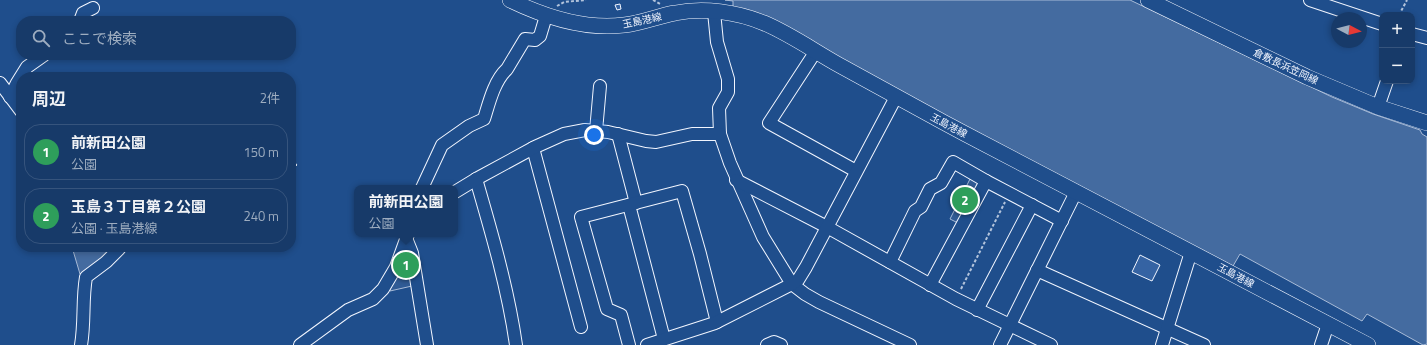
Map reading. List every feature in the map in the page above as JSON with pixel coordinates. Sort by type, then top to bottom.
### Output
[{"type":"main road","name":"玉島港線","points":[[510,0],[546,16],[604,26],[625,25],[675,13],[698,10],[743,16],[764,23],[896,97],[1368,345]]},
{"type":"main road","name":"倉敷長浜笠岡線","points":[[1148,0],[1308,77],[1378,107],[1427,123]]},
{"type":"street","points":[[1310,0],[1379,23]]},
{"type":"street","points":[[82,16],[83,13],[94,8]]},
{"type":"street","points":[[714,12],[717,42],[728,79],[728,92],[719,108],[720,134],[736,180],[763,237],[792,284],[805,294],[910,345]]},
{"type":"street","points":[[423,185],[442,145],[469,126],[484,119],[492,93],[504,72],[525,38],[536,40],[540,36],[546,16]]},
{"type":"street","points":[[1415,35],[1427,38]]},
{"type":"street","points":[[816,51],[770,123],[856,171]]},
{"type":"street","points":[[24,72],[27,67],[37,60]]},
{"type":"street","points":[[0,82],[16,105]]},
{"type":"street","points":[[10,97],[16,83]]},
{"type":"street","points":[[1378,107],[1387,84]]},
{"type":"street","points":[[596,131],[600,86]]},
{"type":"street","points":[[647,345],[717,322],[798,280],[896,97]]},
{"type":"street","points":[[458,190],[533,148],[564,134],[585,130],[618,134],[656,142],[692,134],[720,134]]},
{"type":"street","points":[[618,134],[664,339]]},
{"type":"street","points":[[533,148],[581,327]]},
{"type":"street","points":[[890,262],[915,211],[921,207],[930,189],[941,183],[953,162],[1062,221]]},
{"type":"street","points":[[476,179],[494,240],[516,345]]},
{"type":"street","points":[[736,180],[827,227],[956,299],[1009,326],[1051,345]]},
{"type":"street","points":[[930,285],[986,181]]},
{"type":"street","points":[[629,345],[621,315],[607,309],[581,217],[682,191],[717,322]]},
{"type":"street","points":[[1000,345],[1076,192]]},
{"type":"street","points":[[977,310],[1032,205]]},
{"type":"street","points":[[300,345],[348,310],[373,299],[383,290],[396,266],[407,237]]},
{"type":"street","points":[[407,237],[412,254],[427,345]]},
{"type":"street","points":[[81,345],[84,323],[84,292],[86,277],[106,262],[116,252]]},
{"type":"street","points":[[1162,345],[1191,252]]},
{"type":"street","points":[[1037,270],[1204,345]]},
{"type":"street","points":[[1321,345],[1328,324]]},
{"type":"street","points":[[767,345],[774,342],[781,345]]},
{"type":"path","points":[[546,16],[561,3],[586,0]]},
{"type":"path","points":[[1400,12],[1406,0]]},
{"type":"path","points":[[956,299],[1010,193]]},
{"type":"shaded area","points":[[725,0],[1130,0],[1332,97],[1373,114],[1420,130],[1422,134],[1427,137],[1427,344],[1423,345],[1367,314],[1362,321],[1240,254],[1233,266],[733,9],[733,1]]},
{"type":"shaded area","points":[[971,177],[980,181],[958,223],[950,219]]},
{"type":"shaded area","points":[[73,252],[110,252],[80,274]]},
{"type":"shaded area","points":[[407,256],[412,286],[390,291],[389,287],[399,274]]},
{"type":"building","points":[[620,4],[621,9],[617,10],[615,5]]},
{"type":"building","points":[[1140,255],[1160,265],[1152,281],[1132,272]]},
{"type":"place","name":"玉島３丁目第２公園","points":[[965,200]]},
{"type":"place","name":"前新田公園","points":[[406,265]]}]
